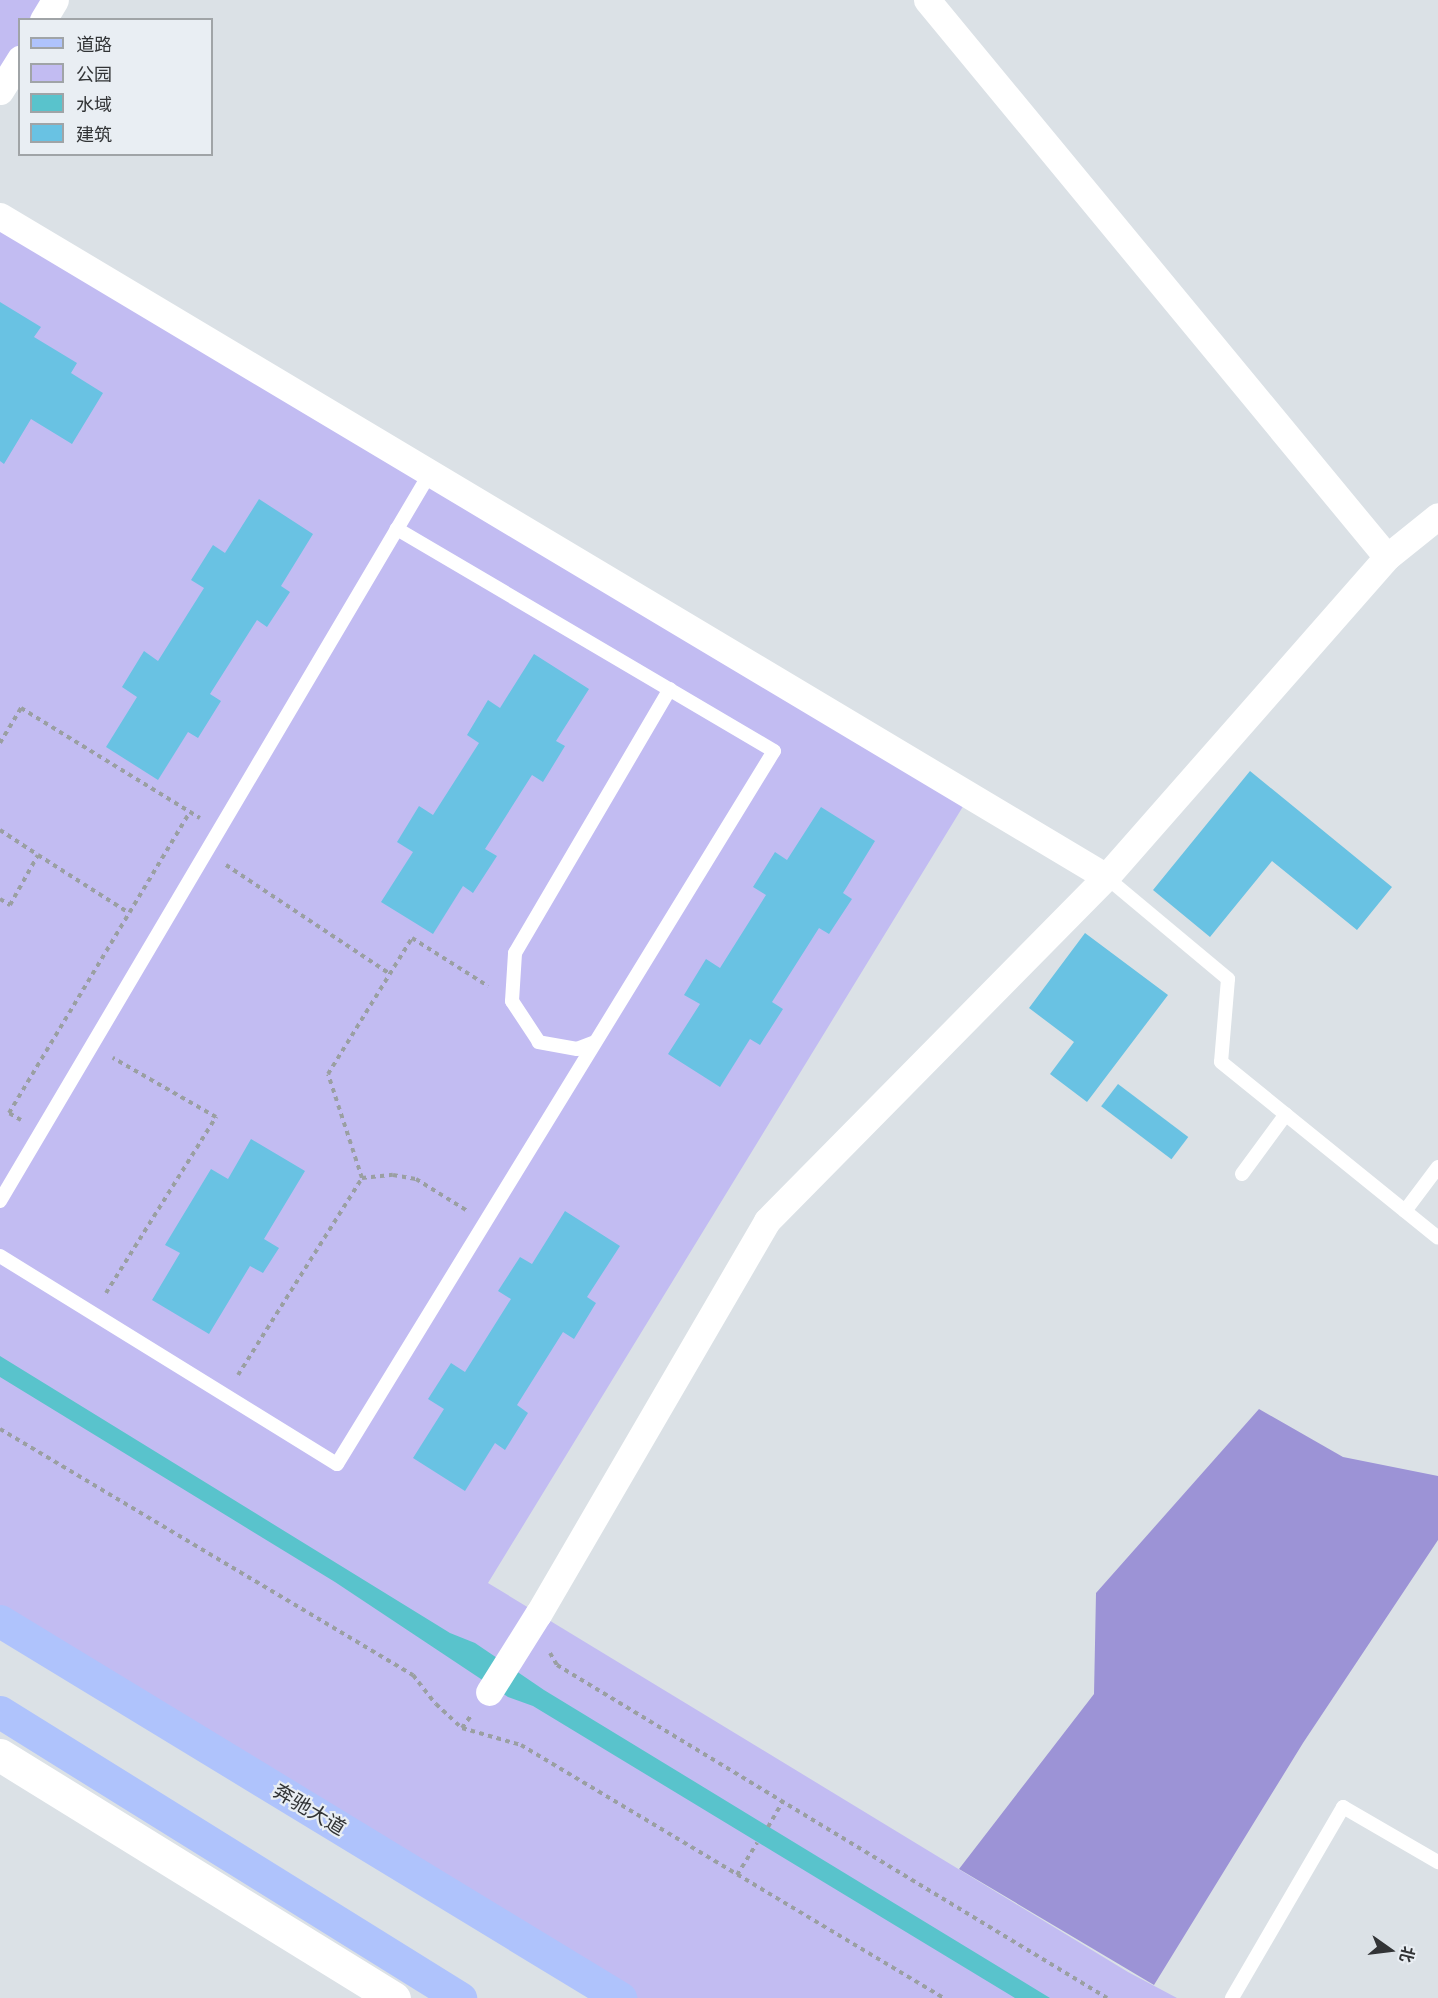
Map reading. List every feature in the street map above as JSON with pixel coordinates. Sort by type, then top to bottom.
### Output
[{"type":"main road","name":"奔驰大道","points":[[0,1621],[620,1998]]},
{"type":"main road","points":[[0,1713],[460,1998]]},
{"type":"street","points":[[44,18],[55,0]]},
{"type":"street","points":[[927,0],[1388,557]]},
{"type":"street","points":[[0,91],[18,62]]},
{"type":"street","points":[[0,216],[1106,877]]},
{"type":"street","points":[[489,1692],[532,1625],[767,1221],[1106,877],[1388,557],[1438,516]]},
{"type":"street","points":[[0,1755],[394,1998]]},
{"type":"lane","points":[[0,1201],[430,473]]},
{"type":"lane","points":[[0,1256],[338,1464],[774,751],[397,528]]},
{"type":"lane","points":[[595,1042],[577,1049],[539,1042],[512,1001],[515,953],[670,689]]},
{"type":"lane","points":[[1106,877],[1228,979],[1221,1062],[1438,1238]]},
{"type":"lane","points":[[1242,1173],[1286,1114]]},
{"type":"lane","points":[[1405,1211],[1438,1167]]},
{"type":"lane","points":[[1232,1998],[1343,1807],[1438,1862]]},
{"type":"path","points":[[0,743],[21,708],[219,830]]},
{"type":"path","points":[[41,1131],[9,1113],[189,812]]},
{"type":"path","points":[[0,830],[129,913]]},
{"type":"path","points":[[207,852],[390,974]]},
{"type":"path","points":[[0,899],[10,905],[38,855]]},
{"type":"path","points":[[362,1178],[328,1074],[412,938],[512,1001]]},
{"type":"path","points":[[92,1045],[216,1117],[94,1314]]},
{"type":"path","points":[[362,1178],[393,1175],[416,1179],[487,1223]]},
{"type":"path","points":[[225,1395],[362,1178]]},
{"type":"path","points":[[532,1625],[557,1665],[1107,1998]]},
{"type":"path","points":[[768,1827],[783,1802]]},
{"type":"path","points":[[737,1875],[758,1843]]},
{"type":"green space","points":[[0,0],[55,0],[44,18],[18,18],[18,61],[0,91]]},
{"type":"green space","points":[[0,216],[970,795],[488,1583],[1128,1972],[1177,1998],[620,1998],[0,1621]]},
{"type":"shaded area","points":[[1259,1409],[1343,1457],[1438,1476],[1438,1540],[1303,1743],[1154,1985],[959,1869],[1094,1694],[1096,1593]]},
{"type":"water","points":[[0,1356],[450,1633],[475,1643],[544,1690],[1050,1998],[1015,1998],[533,1706],[508,1697],[335,1582],[0,1377]]},
{"type":"building","points":[[0,302],[41,327],[34,337],[77,363],[71,373],[103,393],[72,444],[31,419],[4,464],[0,461]]},
{"type":"building","points":[[259,499],[313,534],[281,586],[290,592],[267,627],[257,620],[210,694],[221,701],[198,738],[188,732],[158,780],[106,747],[137,697],[122,687],[144,651],[158,661],[204,588],[191,580],[213,545],[225,553]]},
{"type":"building","points":[[534,654],[589,689],[556,741],[565,746],[543,782],[532,775],[485,849],[497,856],[473,893],[463,886],[433,934],[381,902],[413,852],[397,842],[419,806],[433,815],[479,743],[467,735],[488,700],[500,708]]},
{"type":"building","points":[[1250,771],[1392,887],[1357,930],[1272,861],[1210,937],[1153,890]]},
{"type":"building","points":[[821,807],[875,841],[843,893],[852,899],[829,934],[819,928],[772,1002],[783,1009],[760,1045],[750,1039],[720,1087],[668,1054],[700,1004],[684,995],[706,959],[720,968],[766,895],[753,887],[775,852],[787,860]]},
{"type":"building","points":[[1085,933],[1168,995],[1087,1102],[1050,1074],[1074,1042],[1029,1008]]},
{"type":"building","points":[[1118,1084],[1188,1137],[1171,1159],[1101,1106]]},
{"type":"building","points":[[251,1139],[305,1171],[264,1239],[279,1248],[263,1273],[250,1266],[209,1334],[152,1300],[180,1253],[165,1245],[211,1169],[228,1179]]},
{"type":"building","points":[[565,1211],[620,1246],[587,1297],[596,1303],[574,1339],[563,1332],[517,1405],[528,1413],[505,1450],[495,1443],[465,1491],[413,1458],[444,1409],[428,1399],[451,1363],[465,1372],[511,1299],[498,1291],[520,1257],[532,1264]]}]
